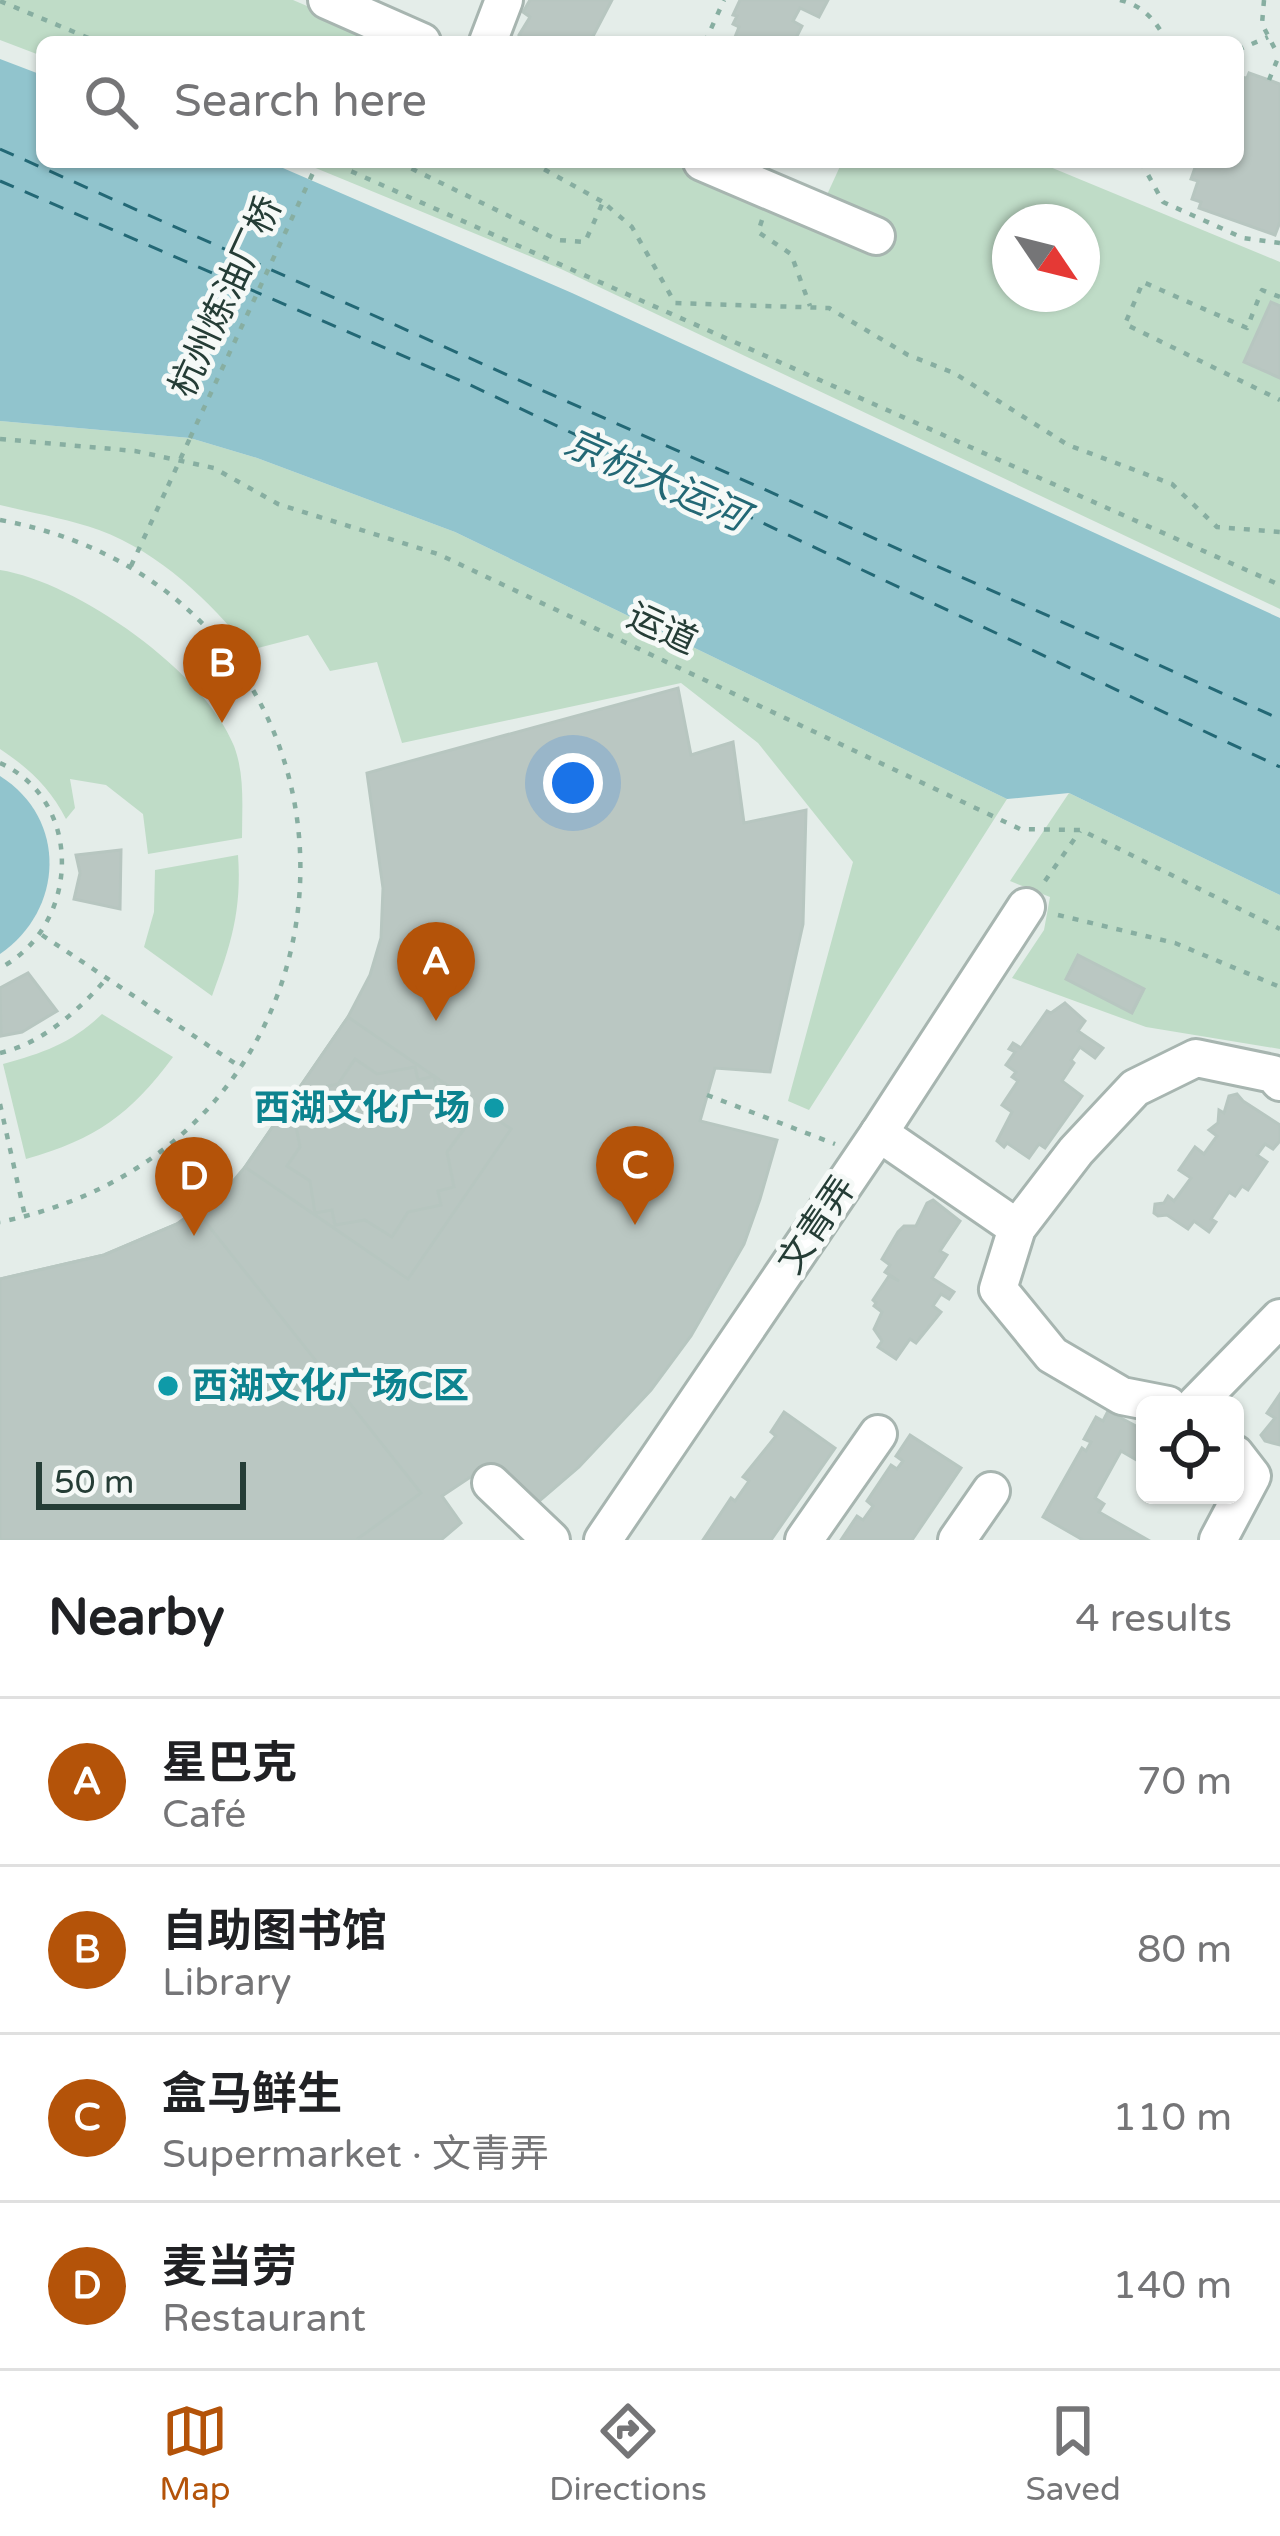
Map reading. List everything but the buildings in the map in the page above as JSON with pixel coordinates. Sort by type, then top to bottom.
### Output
[{"type":"street","points":[[327,0],[408,36]]},
{"type":"street","points":[[490,36],[504,0]]},
{"type":"street","points":[[716,168],[877,236]]},
{"type":"street","name":"文青弄","points":[[603,1540],[1026,908]]},
{"type":"street","points":[[1136,1399],[1122,1396],[1052,1355],[998,1289],[1017,1228],[1076,1151],[1136,1088],[1196,1058],[1273,1074],[1280,1082]]},
{"type":"street","points":[[879,1133],[1017,1228]]},
{"type":"street","points":[[1204,1396],[1280,1318]]},
{"type":"street","points":[[804,1540],[878,1434]]},
{"type":"street","points":[[1244,1466],[1252,1476],[1244,1491]]},
{"type":"street","points":[[490,1483],[551,1540]]},
{"type":"street","points":[[957,1540],[991,1491]]},
{"type":"street","points":[[1218,1540],[1237,1504]]},
{"type":"path","points":[[708,36],[724,0]]},
{"type":"path","points":[[1120,0],[1137,5],[1164,36]]},
{"type":"path","points":[[1264,0],[1262,24],[1278,53],[1269,80]]},
{"type":"path","points":[[0,1],[84,36]]},
{"type":"path","points":[[1244,47],[1268,37]]},
{"type":"path","name":"杭州炼油厂桥","points":[[131,566],[315,168]]},
{"type":"path","points":[[345,168],[1280,585]]},
{"type":"path","points":[[410,168],[558,240],[585,242],[603,202]]},
{"type":"path","points":[[542,168],[603,202],[632,227],[675,303],[829,308],[908,355],[954,373],[1069,445],[1172,484],[1216,527],[1280,532]]},
{"type":"path","points":[[1144,168],[1163,202],[1243,238],[1280,243]]},
{"type":"path","points":[[771,191],[758,232],[791,254],[810,307]]},
{"type":"path","points":[[1280,297],[1262,290],[1247,328],[1143,282],[1125,324],[1280,400]]},
{"type":"path","name":"运道","points":[[0,439],[135,451],[214,468],[278,504],[439,554],[1020,829],[1081,830],[1280,929]]},
{"type":"path","points":[[0,520],[49,529],[131,566],[178,599],[229,652],[268,715],[292,785],[302,858],[297,932],[276,1004],[242,1069],[202,1117],[156,1158],[103,1190],[0,1222]]},
{"type":"path","points":[[0,763],[40,794],[57,827],[64,864],[58,901],[41,934],[16,960],[0,968]]},
{"type":"path","points":[[1081,830],[1026,908],[1175,943],[1280,987]]},
{"type":"path","points":[[41,934],[242,1069]]},
{"type":"path","points":[[0,1053],[50,1031],[86,1003],[106,978]]},
{"type":"path","points":[[707,1095],[835,1144]]},
{"type":"path","points":[[0,1104],[25,1217]]},
{"type":"green space","points":[[0,0],[293,0],[377,36],[36,36],[36,54],[0,40]]},
{"type":"green space","points":[[316,168],[685,168],[814,223],[839,168],[1053,168],[1280,262],[1280,609],[561,269]]},
{"type":"green space","points":[[0,421],[190,438],[455,532],[1007,799],[809,1110],[788,1101],[853,862],[758,743],[681,683],[402,743],[377,662],[330,671],[308,635],[250,650],[201,597],[143,552],[87,526],[0,505]]},
{"type":"green space","points":[[0,570],[31,578],[100,611],[168,661],[196,689],[219,718],[238,757],[242,838],[148,854],[143,814],[106,785],[70,779],[75,808],[66,819],[38,780],[0,749]]},
{"type":"green space","points":[[1069,793],[1280,895],[1280,1049],[1146,1027],[1012,978],[1044,930],[1050,897],[1010,881]]},
{"type":"green space","points":[[238,855],[234,927],[212,996],[144,947],[154,912],[155,870]]},
{"type":"green space","points":[[102,1014],[173,1057],[142,1095],[110,1122],[72,1143],[26,1159],[3,1064],[56,1046]]},
{"type":"water","name":"京杭大运河","points":[[0,59],[36,73],[36,168],[283,168],[572,293],[1280,618],[1280,895],[1069,793],[1007,799],[455,532],[257,458],[190,438],[0,421]]},
{"type":"water","points":[[0,776],[38,816],[50,865],[37,914],[0,954]]},
{"type":"ferry route","points":[[0,149],[36,165]]},
{"type":"ferry route","points":[[43,168],[1280,719]]},
{"type":"ferry route","points":[[0,181],[466,383],[1280,767]]},
{"type":"place","name":"自助图书馆","points":[[222,723]]},
{"type":"place","name":"星巴克","points":[[436,1021]]},
{"type":"place","name":"西湖文化广场","points":[[494,1108]]},
{"type":"place","name":"盒马鲜生","points":[[635,1225]]},
{"type":"place","name":"麦当劳","points":[[194,1236]]},
{"type":"place","name":"西湖文化广场C区","points":[[168,1386]]}]
